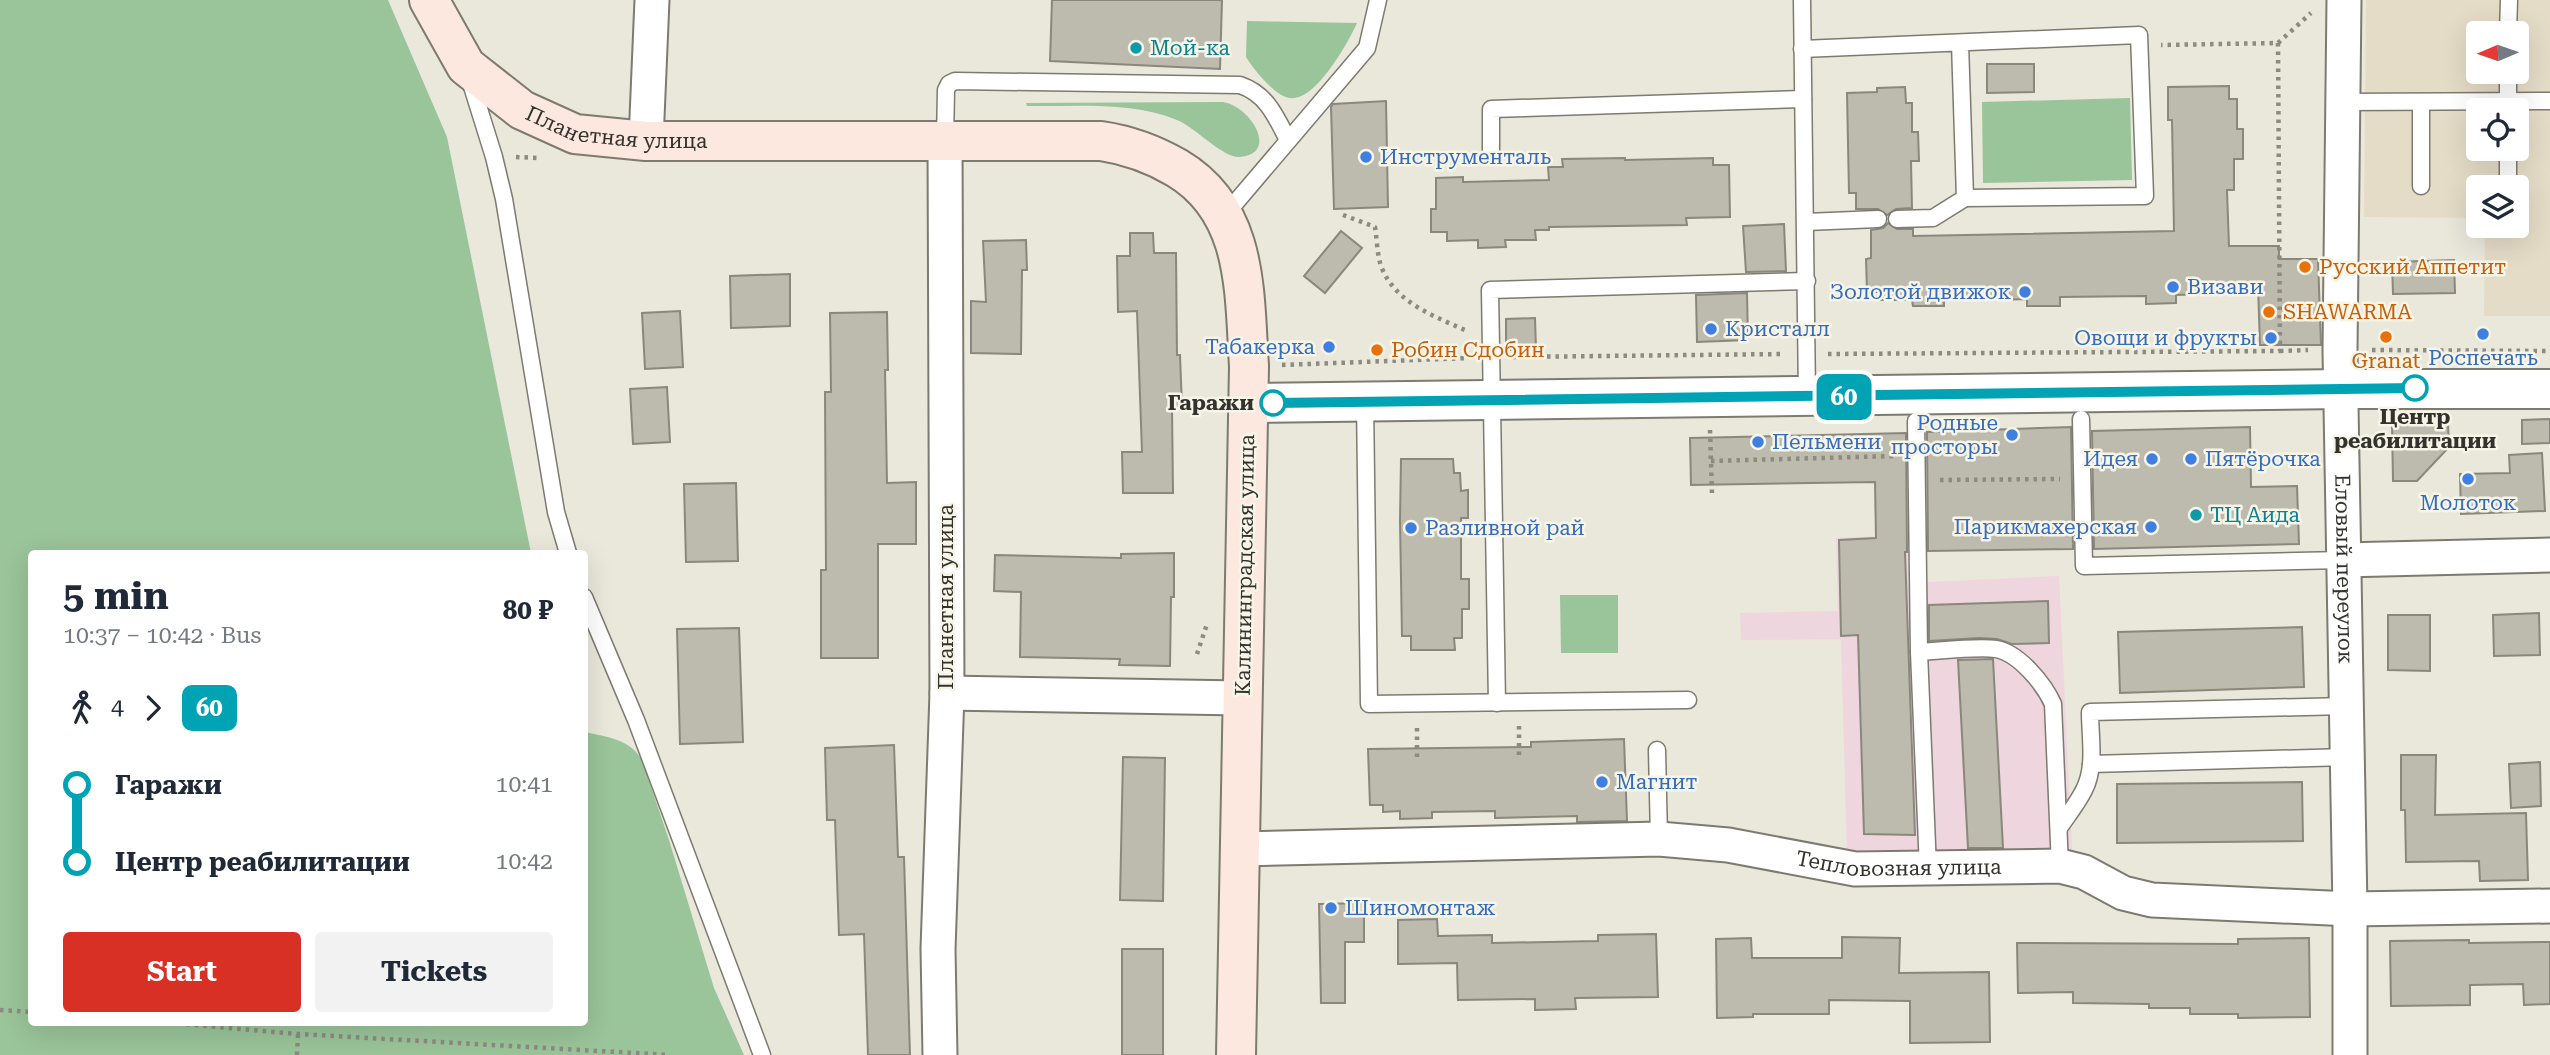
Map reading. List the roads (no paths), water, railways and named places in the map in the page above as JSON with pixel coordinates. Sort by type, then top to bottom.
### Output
[{"type":"main road","name":"Планетная улица","points":[[429,0],[466,66],[522,110],[575,134],[646,141],[1071,141]]},
{"type":"main road","name":"Калининградская улица","points":[[1071,141],[1121,144],[1165,161],[1200,184],[1225,215],[1237,245],[1244,288],[1249,384],[1236,1055]]},
{"type":"street","points":[[646,141],[652,0]]},
{"type":"street","name":"Еловый переулок","points":[[2330,4],[2342,102],[2340,350],[2350,1055]]},
{"type":"street","name":"Планетная улица","points":[[940,1055],[938,949],[947,693],[945,140]]},
{"type":"street","points":[[1249,384],[1365,401],[2341,389],[2550,389]]},
{"type":"street","points":[[2342,561],[2550,555]]},
{"type":"street","points":[[947,693],[1242,698]]},
{"type":"street","name":"Тепловозная улица","points":[[1241,849],[1659,839],[1728,845],[1855,869],[2060,866],[2084,872],[2123,893],[2152,900],[2350,909],[2550,906]]},
{"type":"lane","points":[[1225,215],[1367,48],[1378,0]]},
{"type":"lane","points":[[1802,0],[1807,397]]},
{"type":"lane","points":[[2508,21],[2509,0]]},
{"type":"lane","points":[[1802,49],[2139,35],[2145,196],[1965,198],[1933,218],[1897,219]]},
{"type":"lane","points":[[1959,43],[1965,198]]},
{"type":"lane","points":[[466,66],[504,199],[556,512],[567,550]]},
{"type":"lane","points":[[945,140],[946,90],[955,80],[1240,85],[1249,88],[1267,102],[1288,140]]},
{"type":"lane","points":[[1491,154],[1490,108],[1803,99]]},
{"type":"lane","points":[[2529,104],[2550,101]]},
{"type":"lane","points":[[2342,102],[2466,104]]},
{"type":"lane","points":[[2421,102],[2421,186]]},
{"type":"lane","points":[[1806,222],[1878,219]]},
{"type":"lane","points":[[1497,703],[1490,290],[1807,281]]},
{"type":"lane","points":[[1365,401],[1369,704],[1688,700]]},
{"type":"lane","points":[[2081,419],[2084,566],[2342,561]]},
{"type":"lane","points":[[1916,421],[1919,652],[1928,869]]},
{"type":"lane","points":[[588,606],[641,732],[762,1055]]},
{"type":"lane","points":[[1919,652],[1996,649],[2015,659],[2046,688],[2053,704],[2060,866]]},
{"type":"lane","points":[[2059,828],[2084,790],[2091,764],[2090,712],[2345,706]]},
{"type":"lane","points":[[1657,750],[1659,839]]},
{"type":"lane","points":[[2091,764],[2347,757]]},
{"type":"place","name":"Мой-ка","points":[[1136,48]]},
{"type":"place","name":"Инструменталь","points":[[1366,157]]},
{"type":"place","name":"Русский Аппетит","points":[[2305,267]]},
{"type":"place","name":"Визави","points":[[2173,287]]},
{"type":"place","name":"Золотой движок","points":[[2025,292]]},
{"type":"place","name":"SHAWARMA","points":[[2269,312]]},
{"type":"place","name":"Кристалл","points":[[1711,329]]},
{"type":"place","name":"Роспечать","points":[[2483,334]]},
{"type":"place","name":"Granat","points":[[2386,337]]},
{"type":"place","name":"Овощи и фрукты","points":[[2271,338]]},
{"type":"place","name":"Табакерка","points":[[1329,347]]},
{"type":"place","name":"Робин Сдобин","points":[[1377,350]]},
{"type":"place","name":"Центр реабилитации","points":[[2415,388]]},
{"type":"place","name":"Гаражи","points":[[1273,403]]},
{"type":"place","name":"Родные просторы","points":[[2012,435]]},
{"type":"place","name":"Пельмени","points":[[1758,442]]},
{"type":"place","name":"Идея","points":[[2152,459]]},
{"type":"place","name":"Пятёрочка","points":[[2191,459]]},
{"type":"place","name":"Молоток","points":[[2468,479]]},
{"type":"place","name":"ТЦ Аида","points":[[2196,515]]},
{"type":"place","name":"Парикмахерская","points":[[2151,527]]},
{"type":"place","name":"Разливной рай","points":[[1411,528]]},
{"type":"place","name":"Магнит","points":[[1602,782]]},
{"type":"place","name":"Шиномонтаж","points":[[1331,908]]}]
